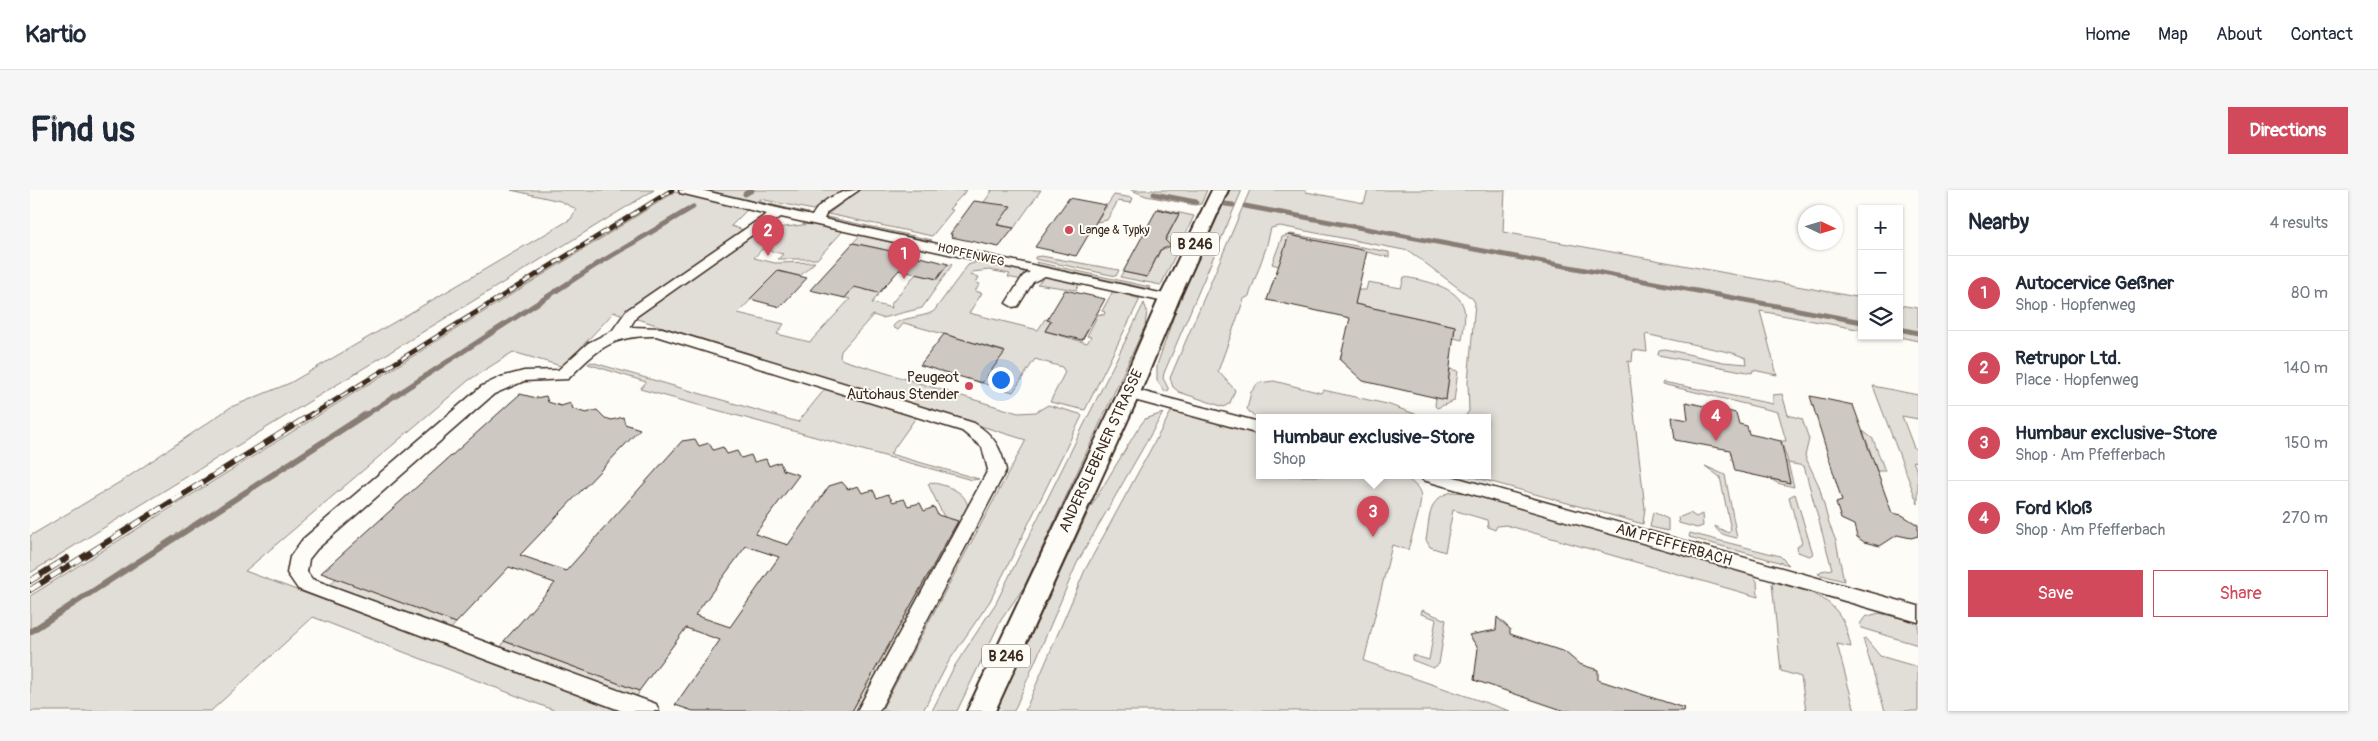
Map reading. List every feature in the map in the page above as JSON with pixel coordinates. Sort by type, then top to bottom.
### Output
[{"type":"main road","name":"ANDERSLEBENER STRASSE","points":[[981,711],[1129,393],[1220,190]]},
{"type":"street","name":"HOPFENWEG","points":[[685,190],[778,213],[1170,299]]},
{"type":"street","points":[[816,221],[822,210],[853,190]]},
{"type":"street","points":[[619,332],[632,313],[732,242],[778,213]]},
{"type":"street","points":[[1013,303],[1028,279],[1043,271]]},
{"type":"street","points":[[648,711],[305,584],[297,573],[300,557],[310,544],[488,390],[512,378],[535,373],[562,375],[598,342],[619,332],[639,330],[657,331],[968,427],[983,436],[993,447],[997,470],[868,711]]},
{"type":"street","points":[[1129,393],[1256,427]]},
{"type":"street","name":"AM PFEFFERBACH","points":[[1440,479],[1918,614]]},
{"type":"shaded area","points":[[511,190],[654,190],[30,573],[30,536],[125,479],[231,407],[290,383],[571,219],[576,209],[560,201]]},
{"type":"shaded area","points":[[702,190],[847,190],[813,210],[760,199],[757,201],[808,213],[806,214]]},
{"type":"shaded area","points":[[859,190],[967,190],[949,209],[953,210],[932,236],[828,214]]},
{"type":"shaded area","points":[[990,190],[1041,190],[1014,228],[996,224],[1009,206],[1002,205],[1000,208],[982,205],[992,191]]},
{"type":"shaded area","points":[[1131,190],[1207,190],[1201,204],[1195,205],[1146,196]]},
{"type":"shaded area","points":[[1230,190],[1242,190],[1164,373],[1163,378],[1169,390],[1165,392],[1157,381],[1157,365],[1178,304]]},
{"type":"shaded area","points":[[1250,190],[1306,190],[1306,192],[1364,203],[1368,190],[1505,190],[1503,232],[1858,297],[1858,329],[1760,311],[1777,375],[1753,370],[1752,373],[1658,355],[1659,350],[1665,349],[1723,362],[1747,364],[1746,358],[1733,353],[1645,334],[1647,352],[1633,350],[1632,362],[1628,361],[1645,508],[1643,524],[1481,479],[1491,479],[1491,414],[1467,414],[1469,411],[1468,382],[1475,303],[1473,299],[1409,251],[1280,226],[1271,228],[1249,296],[1244,299],[1218,371],[1235,390],[1230,403],[1224,407],[1179,392],[1173,387],[1170,378]]},
{"type":"shaded area","points":[[675,192],[748,209],[731,226],[744,230],[625,315],[614,312],[573,356],[561,366],[513,352],[469,380],[245,571],[625,711],[556,711],[313,617],[211,711],[30,711],[30,596]]},
{"type":"shaded area","points":[[1114,195],[1133,198],[1131,203],[1118,201],[1107,220],[1096,222]]},
{"type":"shaded area","points":[[1157,208],[1194,216],[1161,285],[1120,277],[1123,272],[1147,277],[1179,214]]},
{"type":"shaded area","points":[[827,217],[932,240],[826,219]]},
{"type":"shaded area","points":[[811,224],[843,231],[817,259],[778,259],[783,254],[762,249],[754,258],[775,263],[815,262],[800,276],[778,271],[738,313],[784,324],[777,334],[810,342],[850,299],[841,297],[882,249],[853,243],[860,235],[900,244],[902,246],[901,249],[896,250],[870,281],[866,290],[879,293],[872,303],[892,308],[891,304],[917,274],[937,279],[948,264],[952,265],[922,308],[882,318],[873,315],[841,351],[840,357],[843,360],[1018,413],[1036,412],[1048,405],[1082,416],[990,601],[949,661],[923,711],[881,711],[1026,440],[634,318],[750,231]]},
{"type":"shaded area","points":[[1291,234],[1389,252],[1389,257],[1289,235],[1279,266],[1272,264],[1282,237]]},
{"type":"shaded area","points":[[1041,256],[1119,270],[1116,276],[1035,259],[1035,257]]},
{"type":"shaded area","points":[[977,262],[1024,271],[1022,280],[1008,277],[1010,274],[989,270],[972,272],[970,275],[979,277],[976,283],[980,284],[975,291],[982,293],[969,313],[1038,330],[1045,319],[1051,321],[1045,331],[1087,343],[1091,337],[1087,336],[1098,314],[1104,315],[1105,312],[1102,311],[1113,291],[1140,299],[1085,410],[1050,402],[1065,372],[1062,367],[1035,359],[1013,392],[982,383],[1004,351],[904,323],[898,330],[893,327],[899,321],[934,311],[968,265]]},
{"type":"shaded area","points":[[1036,262],[1150,287],[1149,289],[1038,265]]},
{"type":"shaded area","points":[[1046,276],[1080,283],[1076,290],[1037,284]]},
{"type":"shaded area","points":[[1404,277],[1439,286],[1448,290],[1461,301],[1465,320],[1462,340],[1454,338],[1455,326],[1355,304],[1358,290],[1366,290],[1368,282],[1401,288]]},
{"type":"shaded area","points":[[1144,303],[1147,311],[1145,326],[1024,587],[1001,620],[957,711],[932,711],[954,667],[996,603]]},
{"type":"shaded area","points":[[1903,306],[1918,308],[1918,341],[1903,338]]},
{"type":"shaded area","points":[[591,362],[798,422],[825,389],[917,416],[890,454],[979,479],[972,480],[640,389],[646,382],[588,364]]},
{"type":"shaded area","points":[[1450,369],[1458,371],[1454,401],[1437,408],[1435,406],[1436,397],[1446,399]]},
{"type":"shaded area","points":[[1274,381],[1321,393],[1323,390],[1387,404],[1415,414],[1256,414],[1256,416],[1252,415],[1247,409],[1251,392],[1258,383]]},
{"type":"shaded area","points":[[1663,382],[1773,404],[1773,395],[1782,394],[1788,415],[1802,419],[1809,439],[1805,456],[1819,486],[1829,524],[1836,541],[1844,581],[1818,574],[1821,571],[1832,569],[1804,466],[1788,463],[1794,487],[1777,483],[1771,479],[1790,483],[1784,462],[1788,462],[1781,441],[1786,441],[1778,412],[1662,384]]},
{"type":"shaded area","points":[[1873,386],[1918,395],[1918,419],[1902,416],[1914,448],[1918,449],[1918,462],[1913,461],[1918,474],[1918,504]]},
{"type":"shaded area","points":[[1171,412],[1194,415],[1256,432],[1256,479],[1407,479],[1420,492],[1421,497],[1417,520],[1408,550],[1392,545],[1364,661],[1510,711],[1025,711],[1085,570]]},
{"type":"shaded area","points":[[1163,413],[1077,563],[1014,711],[996,711],[1090,508],[1145,419]]},
{"type":"shaded area","points":[[1863,431],[1873,439],[1885,471],[1877,471]]},
{"type":"shaded area","points":[[1705,466],[1725,475],[1737,538],[1727,536],[1716,529],[1715,526],[1728,533],[1731,530],[1720,477]]},
{"type":"shaded area","points":[[931,482],[944,485],[961,495],[968,506],[968,513],[859,711],[852,711],[958,521],[944,517],[928,484]]},
{"type":"shaded area","points":[[1452,492],[1470,493],[1751,574],[1757,581],[1758,597],[1506,525],[1497,526],[1495,530],[1488,527],[1487,520],[1453,510],[1445,552],[1430,547],[1426,540],[1431,510],[1438,499]]},
{"type":"shaded area","points":[[1795,494],[1813,554],[1809,556],[1798,552],[1797,547],[1802,543],[1789,497]]},
{"type":"shaded area","points":[[1653,512],[1668,519],[1668,531],[1650,527]]},
{"type":"shaded area","points":[[1690,513],[1696,517],[1702,514],[1703,526],[1697,528],[1679,523],[1678,518]]},
{"type":"shaded area","points":[[1690,533],[1780,556],[1789,565],[1689,537]]},
{"type":"shaded area","points":[[336,578],[456,623],[449,631],[329,586]]},
{"type":"shaded area","points":[[1775,581],[1805,590],[1823,599],[1831,605],[1843,621],[1851,647],[1837,644],[1855,711],[1806,711],[1801,677],[1781,671],[1772,583]]},
{"type":"shaded area","points":[[1422,610],[1446,620],[1439,664],[1433,668],[1412,660],[1412,655],[1429,660],[1436,619],[1421,614]]},
{"type":"shaded area","points":[[1879,613],[1918,622],[1918,645],[1861,628],[1860,624],[1865,617]]},
{"type":"shaded area","points":[[1865,638],[1880,656],[1918,667],[1918,711],[1885,711],[1863,639]]},
{"type":"shaded area","points":[[504,641],[639,691],[636,701],[500,650]]},
{"type":"building","name":"Lange & Typky","points":[[1069,198],[1106,205],[1076,256],[1035,247]]},
{"type":"building","points":[[974,201],[1011,206],[997,225],[1014,228],[999,247],[951,237],[952,234],[950,234]]},
{"type":"building","points":[[1157,209],[1179,214],[1165,240],[1171,246],[1160,250],[1147,277],[1123,272]]},
{"type":"building","points":[[1289,235],[1367,251],[1355,304],[1455,326],[1446,400],[1363,381],[1340,360],[1350,318],[1267,300]]},
{"type":"building","points":[[853,243],[948,264],[937,279],[899,270],[879,293],[854,287],[845,298],[810,290]]},
{"type":"building","points":[[778,271],[807,278],[780,307],[750,299]]},
{"type":"building","points":[[1065,290],[1105,299],[1082,340],[1045,331],[1051,321],[1047,320]]},
{"type":"building","points":[[944,334],[1005,352],[982,383],[920,365]]},
{"type":"building","points":[[520,394],[536,398],[546,396],[548,402],[561,406],[571,403],[573,409],[586,413],[597,410],[605,418],[612,420],[623,417],[625,424],[640,429],[520,555],[566,571],[682,441],[695,439],[699,446],[709,443],[713,450],[723,447],[727,454],[737,451],[741,458],[751,455],[754,462],[766,459],[769,466],[780,462],[783,470],[799,475],[755,534],[788,545],[829,486],[842,482],[848,489],[858,486],[862,493],[873,490],[877,498],[888,494],[893,502],[904,499],[908,506],[920,503],[924,511],[934,507],[938,515],[958,521],[852,711],[693,711],[675,705],[720,640],[686,628],[639,691],[504,641],[555,583],[509,567],[456,623],[321,573]],"holes":[[[746,546],[779,557],[730,627],[695,615]]]},
{"type":"building","points":[[1810,396],[1853,405],[1892,513],[1902,515],[1918,525],[1918,536],[1911,538],[1897,535],[1880,546],[1864,542],[1857,537],[1854,525],[1841,519],[1836,503],[1842,501]]},
{"type":"building","points":[[1686,402],[1736,413],[1739,424],[1747,426],[1749,434],[1781,441],[1790,483],[1735,471],[1730,450],[1675,440],[1672,417],[1688,420]]},
{"type":"building","points":[[1497,617],[1510,629],[1510,634],[1565,652],[1579,664],[1598,670],[1598,680],[1684,708],[1683,711],[1565,711],[1474,680],[1478,648],[1469,635],[1496,630]]},
{"type":"waterway","points":[[745,194],[752,190]]},
{"type":"waterway","points":[[1154,194],[1196,202]]},
{"type":"waterway","points":[[1225,204],[1233,205]]},
{"type":"waterway","points":[[1245,206],[1858,321]]},
{"type":"waterway","points":[[364,416],[596,265],[693,207]]},
{"type":"waterway","points":[[1903,330],[1918,333]]},
{"type":"waterway","points":[[30,632],[366,414]]},
{"type":"railway","points":[[310,416],[672,190]]},
{"type":"railway","points":[[30,590],[312,414]]},
{"type":"railway","points":[[30,581],[67,558]]},
{"type":"place","name":"Lange & Typky","points":[[1069,230]]},
{"type":"place","name":"Retrupor Ltd.","points":[[768,256]]},
{"type":"place","name":"Autocervice Geßner","points":[[904,279]]},
{"type":"place","name":"Peugeot Autohaus Stender","points":[[969,386]]},
{"type":"place","name":"Ford Kloß","points":[[1716,441]]},
{"type":"place","name":"Humbaur exclusive-Store","points":[[1373,537]]}]
